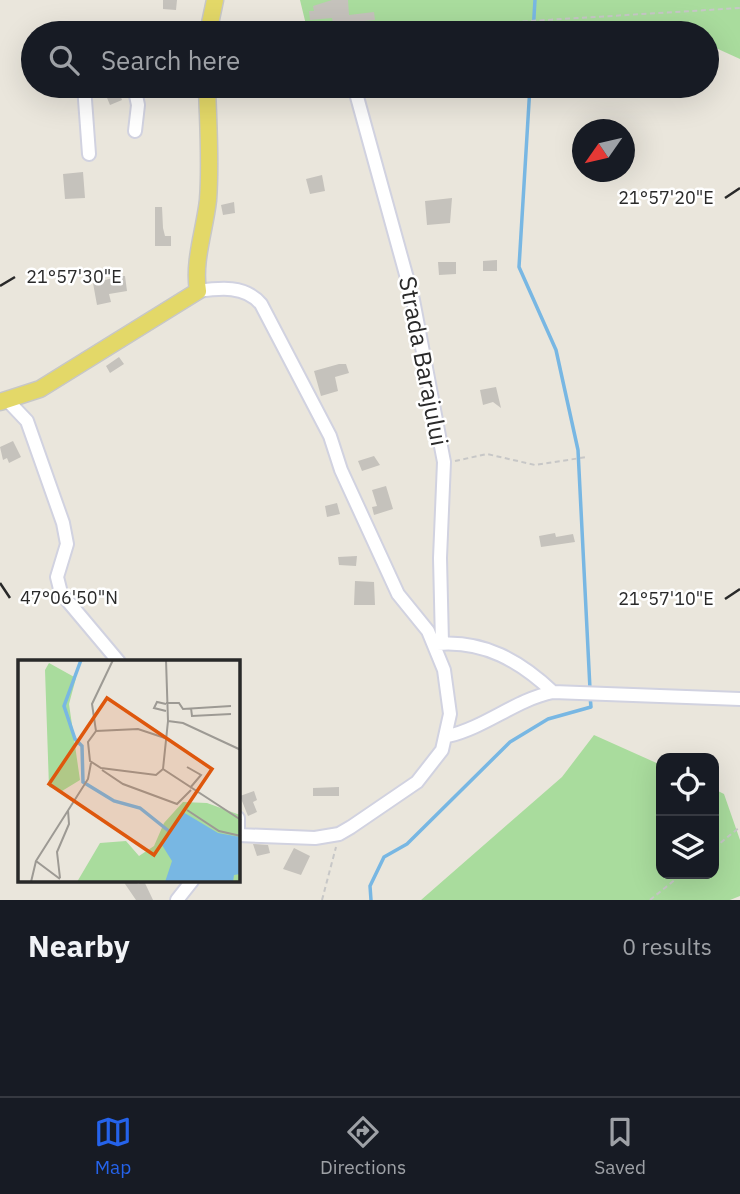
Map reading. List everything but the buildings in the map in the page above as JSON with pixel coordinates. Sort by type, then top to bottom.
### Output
[{"type":"main road","points":[[211,21],[215,0]]},
{"type":"main road","points":[[4,402],[40,389],[198,291],[196,268],[204,235],[210,170],[207,98]]},
{"type":"street","points":[[85,98],[89,154]]},
{"type":"street","points":[[135,131],[137,98]]},
{"type":"street","name":"Strada Barajului","points":[[357,98],[414,300],[444,462],[438,644]]},
{"type":"street","points":[[198,291],[237,289],[253,296],[261,304],[330,436],[341,470],[398,594],[438,644],[449,692],[448,736],[435,761],[417,782],[338,834],[315,838],[240,834]]},
{"type":"street","points":[[4,402],[27,421],[63,523],[67,544],[57,577],[61,593],[117,660]]},
{"type":"street","points":[[438,644],[471,644],[492,650],[516,662],[557,691]]},
{"type":"street","points":[[448,736],[481,725],[524,700],[557,691],[740,699]]},
{"type":"street","points":[[177,900],[190,883]]},
{"type":"path","points":[[530,21],[740,8]]},
{"type":"path","points":[[444,462],[487,454],[535,464],[556,464],[587,457]]},
{"type":"path","points":[[719,844],[740,827]]},
{"type":"path","points":[[323,900],[338,834]]},
{"type":"path","points":[[650,900],[676,879]]},
{"type":"green space","points":[[300,0],[740,0],[740,59],[719,49],[719,21],[305,21]]},
{"type":"green space","points":[[594,735],[656,763],[656,879],[719,879],[719,792],[724,794],[740,840],[740,896],[730,900],[421,900],[562,777]]},
{"type":"waterway","points":[[534,21],[535,0]]},
{"type":"waterway","points":[[529,98],[519,267],[556,350],[578,450],[590,689]]},
{"type":"waterway","points":[[371,900],[370,886],[384,857],[407,844],[510,742],[548,719],[591,707],[590,696]]}]
